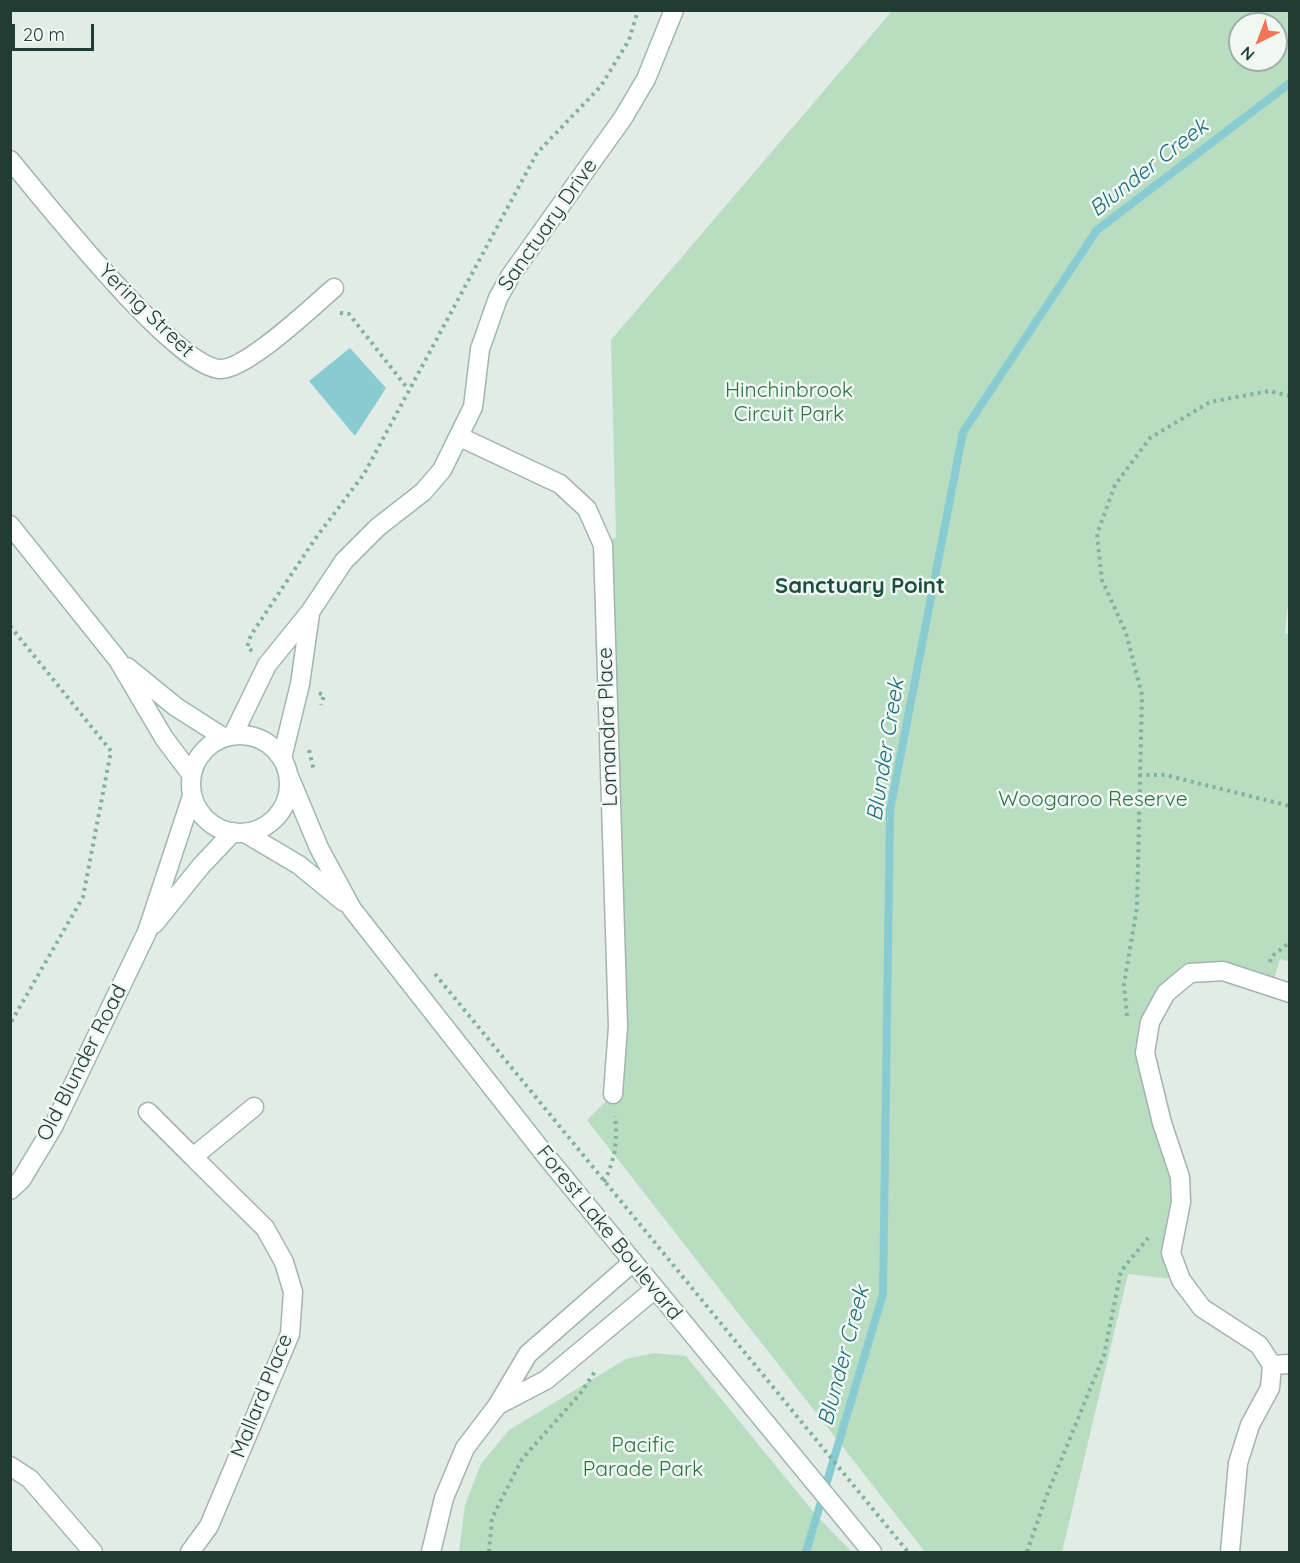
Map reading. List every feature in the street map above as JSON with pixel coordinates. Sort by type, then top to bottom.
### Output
[{"type":"street","name":"Sanctuary Drive","points":[[228,736],[267,665],[310,612],[344,561],[378,527],[423,492],[442,470],[473,407],[480,349],[498,298],[623,118],[646,79],[674,10]]},
{"type":"street","name":"Yering Street","points":[[10,160],[118,290],[198,362],[220,370],[241,365],[334,288]]},
{"type":"street","name":"Lomandra Place","points":[[460,437],[560,484],[587,509],[603,545],[618,1028],[613,1094]]},
{"type":"street","points":[[10,525],[118,660],[164,738],[191,774]]},
{"type":"street","name":"Sanctuary Drive","points":[[285,766],[310,612]]},
{"type":"street","points":[[118,660],[176,707],[228,736]]},
{"type":"street","points":[[247,735],[261,739],[273,747],[285,766],[286,798],[274,819],[261,828],[239,833],[219,828],[207,820],[192,796],[191,774],[197,758],[208,746],[228,736],[247,735]]},
{"type":"street","name":"Forest Lake Boulevard","points":[[285,766],[319,848],[352,909],[633,1262],[872,1552]]},
{"type":"street","name":"Old Blunder Road","points":[[10,1190],[21,1180],[53,1127],[147,932],[192,796]]},
{"type":"street","name":"Forest Lake Boulevard","points":[[239,833],[267,843],[299,865],[352,909]]},
{"type":"street","name":"Old Blunder Road","points":[[147,932],[201,866],[239,833]]},
{"type":"street","points":[[1230,1552],[1238,1463],[1250,1425],[1281,1364],[1259,1345],[1202,1308],[1181,1280],[1171,1253],[1181,1202],[1180,1177],[1162,1123],[1145,1053],[1150,1022],[1166,993],[1190,973],[1223,971],[1290,993]]},
{"type":"street","points":[[193,1157],[254,1107]]},
{"type":"street","name":"Mallard Place","points":[[148,1112],[265,1228],[284,1262],[293,1292],[290,1334],[209,1526],[190,1552]]},
{"type":"street","points":[[431,1552],[444,1498],[465,1448],[497,1406],[528,1354],[633,1262]]},
{"type":"street","points":[[497,1406],[546,1380],[655,1289]]},
{"type":"street","points":[[10,1466],[30,1479],[93,1552]]},
{"type":"path","points":[[267,665],[247,647],[251,636],[315,539],[364,474],[537,153],[601,86],[629,40],[638,10]]},
{"type":"path","points":[[309,309],[349,314],[408,389]]},
{"type":"path","points":[[1128,1024],[1124,984],[1137,907],[1142,695],[1126,633],[1102,580],[1098,534],[1114,485],[1150,438],[1210,402],[1269,392],[1290,396]]},
{"type":"path","points":[[10,626],[111,751],[83,897],[10,1024]]},
{"type":"path","points":[[300,684],[324,695],[317,715]]},
{"type":"path","points":[[310,743],[309,752],[317,782]]},
{"type":"path","points":[[1139,776],[1165,775],[1290,806]]},
{"type":"path","points":[[432,970],[908,1552]]},
{"type":"path","points":[[604,1182],[613,1164],[618,1135],[613,1094]]},
{"type":"path","points":[[1027,1552],[1046,1497],[1104,1355],[1121,1272],[1147,1243],[1149,1233]]},
{"type":"path","points":[[489,1552],[492,1518],[522,1459],[580,1394],[606,1355],[594,1340]]},
{"type":"green space","points":[[892,11],[1289,11],[1290,586],[1285,633],[1290,634],[1290,962],[1280,959],[1273,983],[1190,973],[1166,993],[1145,1053],[1180,1177],[1171,1253],[1181,1280],[1128,1274],[1062,1552],[925,1552],[587,1120],[613,1094],[603,545],[616,537],[611,340]]},
{"type":"green space","name":"Pacific Parade Park","points":[[654,1353],[686,1356],[816,1515],[852,1552],[459,1552],[465,1505],[481,1464],[509,1430],[626,1359]]},
{"type":"water","points":[[350,348],[386,388],[355,436],[309,381]]},
{"type":"waterway","name":"Blunder Creek","points":[[806,1552],[883,1294],[890,810],[963,432],[1097,230],[1290,83]]},
{"type":"district","name":"Sanctuary Point","points":[[860,586]]},
{"type":"park label","name":"Hinchinbrook Circuit Park","points":[[789,403]]},
{"type":"park label","name":"Woogaroo Reserve","points":[[1093,800]]}]
